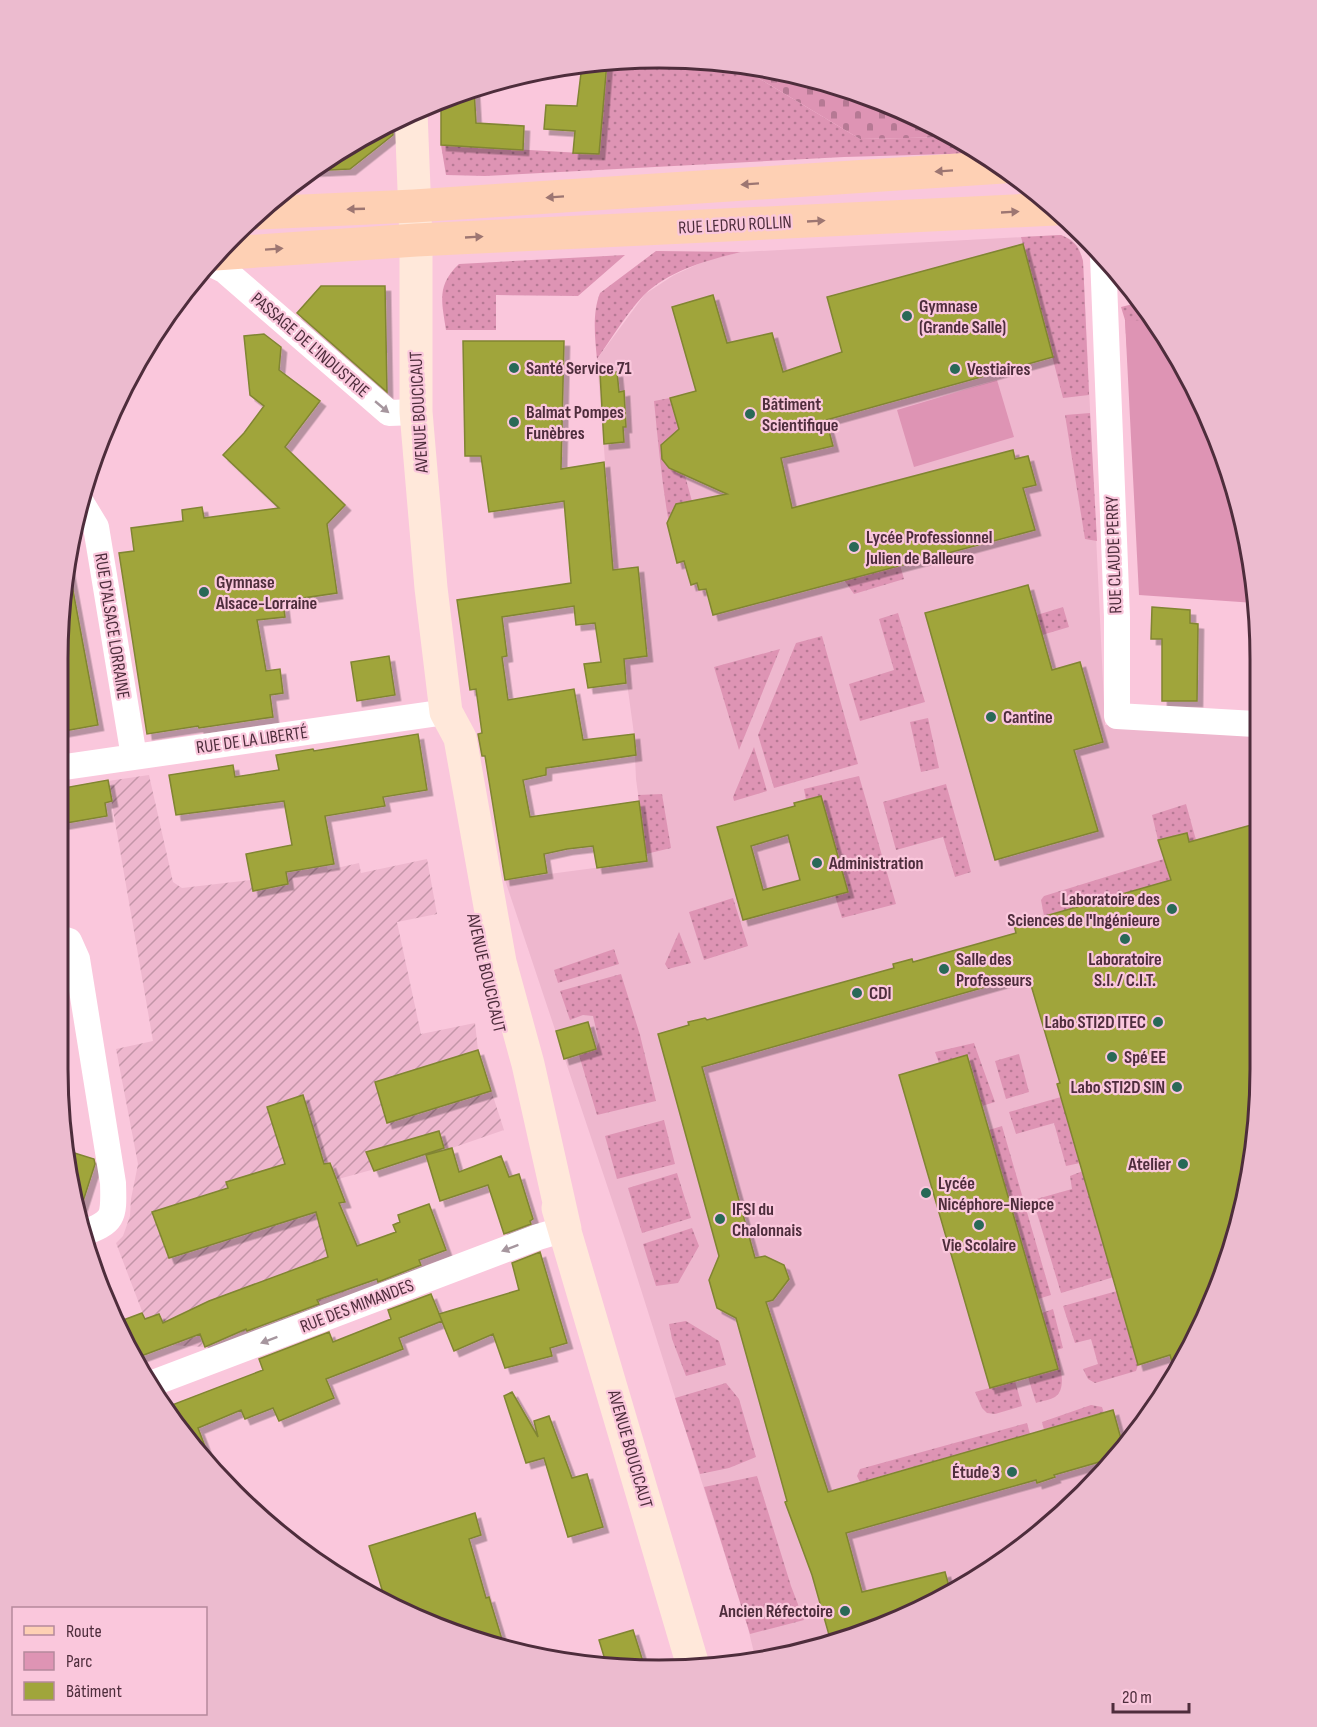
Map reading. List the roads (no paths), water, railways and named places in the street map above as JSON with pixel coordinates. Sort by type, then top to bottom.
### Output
[{"type":"main road","name":"AVENUE BOUCICAUT","points":[[411,121],[416,240],[416,412],[431,588],[446,712],[437,728],[485,977],[510,1070],[565,1229],[691,1658]]},
{"type":"main road","points":[[271,212],[414,206],[988,168]]},
{"type":"main road","name":"RUE LEDRU ROLLIN","points":[[229,253],[416,240],[1043,210]]},
{"type":"street","name":"PASSAGE DE L'INDUSTRIE","points":[[217,266],[224,270],[389,413],[416,412]]},
{"type":"street","name":"RUE CLAUDE PERRY","points":[[1104,270],[1117,617],[1117,716],[1250,724]]},
{"type":"street","name":"RUE D'ALSACE LORRAINE","points":[[87,512],[96,527],[134,757]]},
{"type":"street","name":"RUE DE LA LIBERTÉ","points":[[68,767],[446,712]]},
{"type":"street","points":[[68,941],[77,959],[113,1183],[114,1212],[102,1226],[91,1230]]},
{"type":"street","name":"RUE DES MIMANDES","points":[[158,1381],[538,1237],[565,1229]]},
{"type":"place","name":"Gymnase (Grande Salle)","points":[[907,316]]},
{"type":"place","name":"Santé Service 71","points":[[514,368]]},
{"type":"place","name":"Vestiaires","points":[[955,369]]},
{"type":"place","name":"Bâtiment Scientifique","points":[[750,414]]},
{"type":"place","name":"Balmat Pompes Funèbres","points":[[514,422]]},
{"type":"place","name":"Lycée Professionnel Julien de Balleure","points":[[854,547]]},
{"type":"place","name":"Gymnase Alsace-Lorraine","points":[[204,592]]},
{"type":"place","name":"Cantine","points":[[991,717]]},
{"type":"place","name":"Administration","points":[[817,863]]},
{"type":"place","name":"Laboratoire des Sciences de l'Ingénieure","points":[[1172,909]]},
{"type":"place","name":"Laboratoire S.I. / C.I.T.","points":[[1125,939]]},
{"type":"place","name":"Salle des Professeurs","points":[[944,969]]},
{"type":"place","name":"CDI","points":[[857,993]]},
{"type":"place","name":"Labo STI2D ITEC","points":[[1158,1022]]},
{"type":"place","name":"Spé EE","points":[[1112,1057]]},
{"type":"place","name":"Labo STI2D SIN","points":[[1177,1087]]},
{"type":"place","name":"Atelier","points":[[1183,1164]]},
{"type":"place","name":"Lycée Nicéphore-Niepce","points":[[926,1193]]},
{"type":"place","name":"IFSI du Chalonnais","points":[[720,1219]]},
{"type":"place","name":"Vie Scolaire","points":[[979,1225]]},
{"type":"place","name":"Étude 3","points":[[1012,1472]]},
{"type":"place","name":"Ancien Réfectoire","points":[[845,1611]]}]
